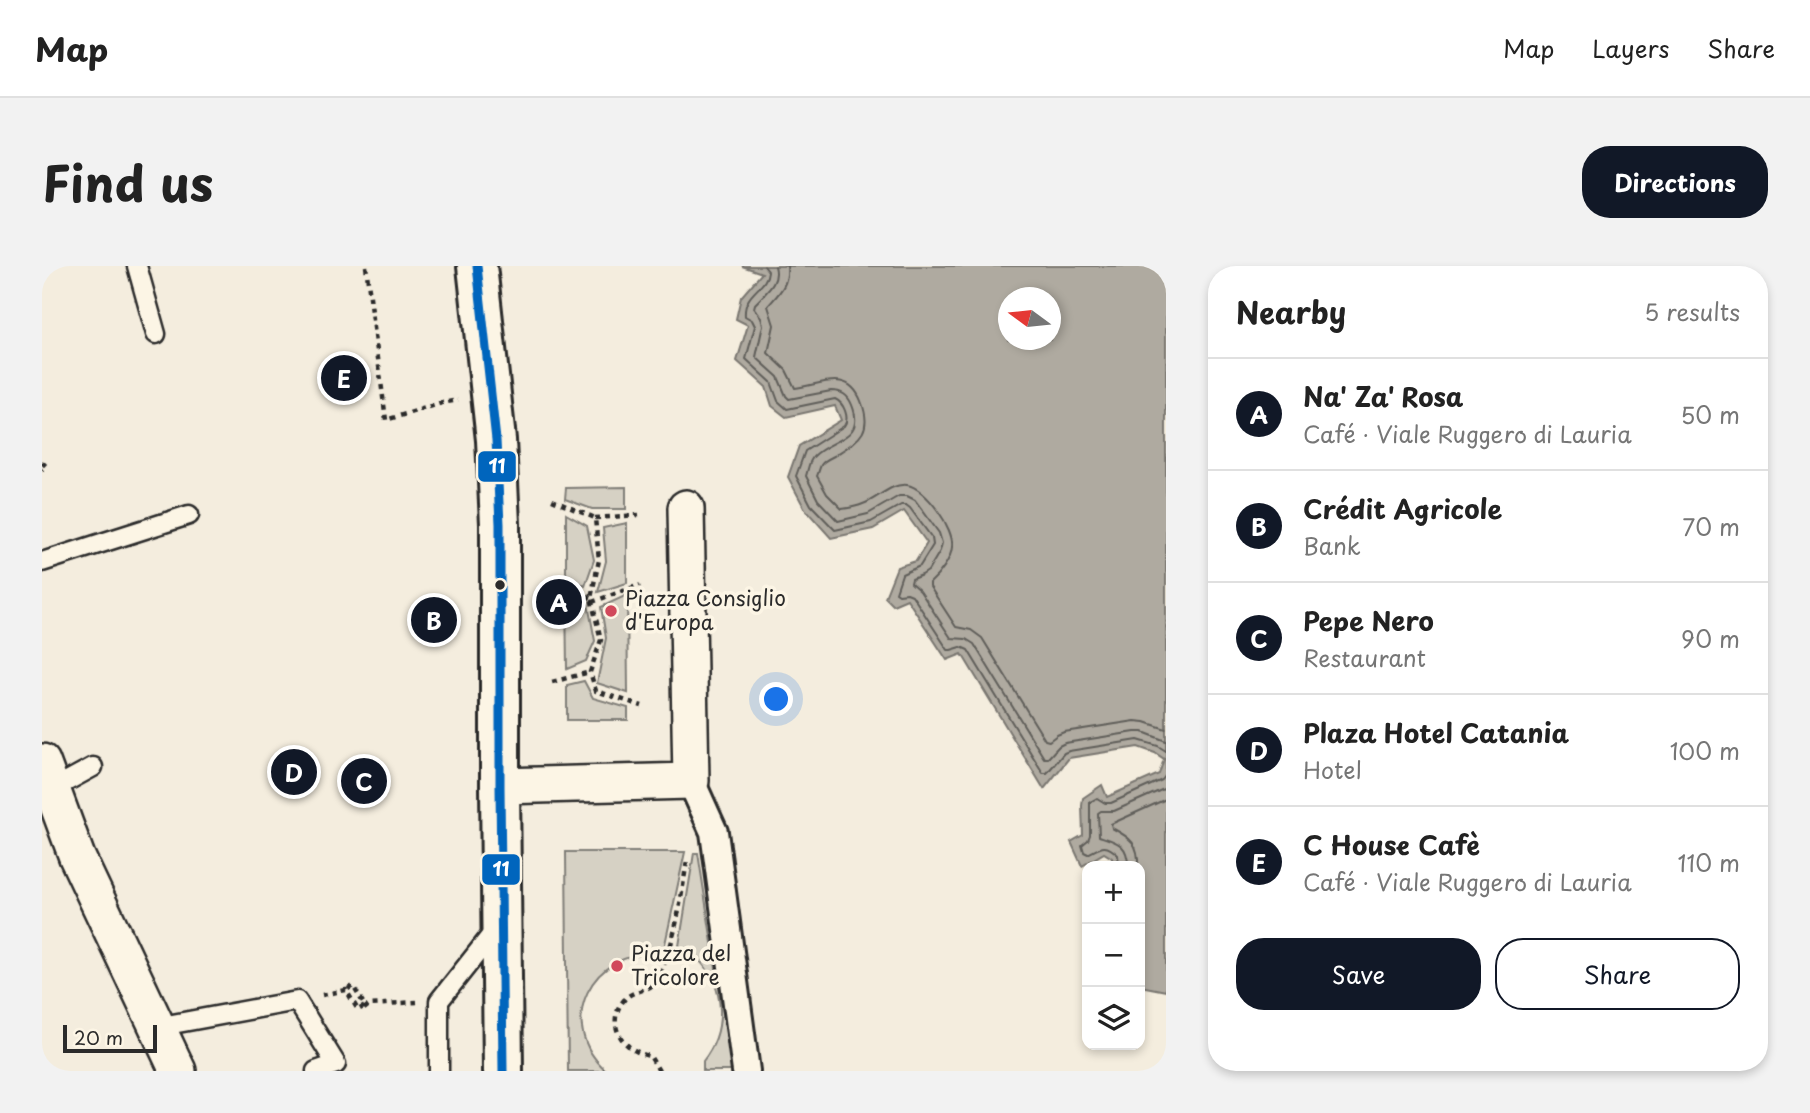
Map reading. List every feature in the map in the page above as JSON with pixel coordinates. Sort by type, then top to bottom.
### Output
[{"type":"main road","points":[[477,266],[496,440],[500,524],[503,1071]]},
{"type":"street","points":[[685,508],[691,781],[714,832],[746,1071]]},
{"type":"street","points":[[500,786],[691,781]]},
{"type":"street","points":[[45,784],[178,1071]]},
{"type":"lane","points":[[137,266],[156,334]]},
{"type":"lane","points":[[42,562],[189,515]]},
{"type":"lane","points":[[45,784],[93,767]]},
{"type":"lane","points":[[439,1071],[439,1000],[502,921]]},
{"type":"lane","points":[[156,1027],[297,1000],[336,1064],[316,1071]]},
{"type":"path","points":[[366,266],[386,420],[442,402],[492,396]]},
{"type":"path","points":[[42,462],[46,466],[42,470]]},
{"type":"path","points":[[552,500],[595,518],[639,515]]},
{"type":"path","points":[[595,518],[599,560],[591,600],[601,640],[590,672],[596,691],[642,706]]},
{"type":"path","points":[[552,578],[591,600],[640,585]]},
{"type":"path","points":[[552,682],[590,672]]},
{"type":"path","points":[[659,1071],[650,1056],[629,1048],[620,1037],[616,1024],[618,1010],[625,998],[637,990],[650,988],[657,981],[672,945],[690,846],[697,839],[714,832]]},
{"type":"path","points":[[346,990],[358,1010],[365,1006],[353,986],[348,989],[354,1000],[361,1011],[369,1005],[439,1000]]},
{"type":"shaded area","points":[[626,487],[626,509],[592,509],[565,499],[566,488]]},
{"type":"shaded area","points":[[566,514],[587,526],[594,560],[585,586],[566,576]]},
{"type":"shaded area","points":[[627,523],[627,583],[598,592],[606,561],[603,528]]},
{"type":"shaded area","points":[[566,592],[588,604],[595,641],[586,661],[567,669]]},
{"type":"shaded area","points":[[627,595],[628,693],[597,683],[606,638],[601,607]]},
{"type":"shaded area","points":[[584,681],[593,698],[628,708],[628,720],[567,720],[567,685]]},
{"type":"shaded area","points":[[566,852],[685,852],[661,955],[636,956],[615,963],[599,976],[588,992],[582,1012],[583,1032],[591,1052],[607,1071],[568,1071]]},
{"type":"shaded area","points":[[694,853],[698,853],[732,1071],[703,1071],[703,1061],[711,1049],[719,1023],[718,996],[707,970],[696,957],[679,946]]},
{"type":"water","points":[[742,266],[1166,266],[1166,991],[1145,987],[1145,861],[1112,861],[1112,858],[1104,853],[1090,861],[1082,861],[1082,866],[1071,842],[1083,835],[1083,798],[1102,785],[1107,797],[1159,774],[1164,759],[1138,747],[1069,758],[1044,789],[962,654],[947,660],[907,599],[893,605],[885,597],[897,567],[916,561],[927,543],[904,511],[873,529],[831,538],[805,509],[788,477],[799,446],[841,420],[835,406],[786,417],[772,406],[766,387],[737,361],[748,325],[736,319],[741,297],[762,273]]},
{"type":"transit line","name":"11","points":[[477,266],[496,440],[500,524],[503,1071]]},
{"type":"place","name":"C House Cafè","points":[[344,378]]},
{"type":"place","name":"Na' Za' Rosa","points":[[559,602]]},
{"type":"place","name":"Piazza Consiglio d'Europa","points":[[611,611]]},
{"type":"place","name":"Crédit Agricole","points":[[434,620]]},
{"type":"place","name":"Plaza Hotel Catania","points":[[294,772]]},
{"type":"place","name":"Pepe Nero","points":[[364,781]]},
{"type":"place","name":"Piazza del Tricolore","points":[[617,966]]}]
